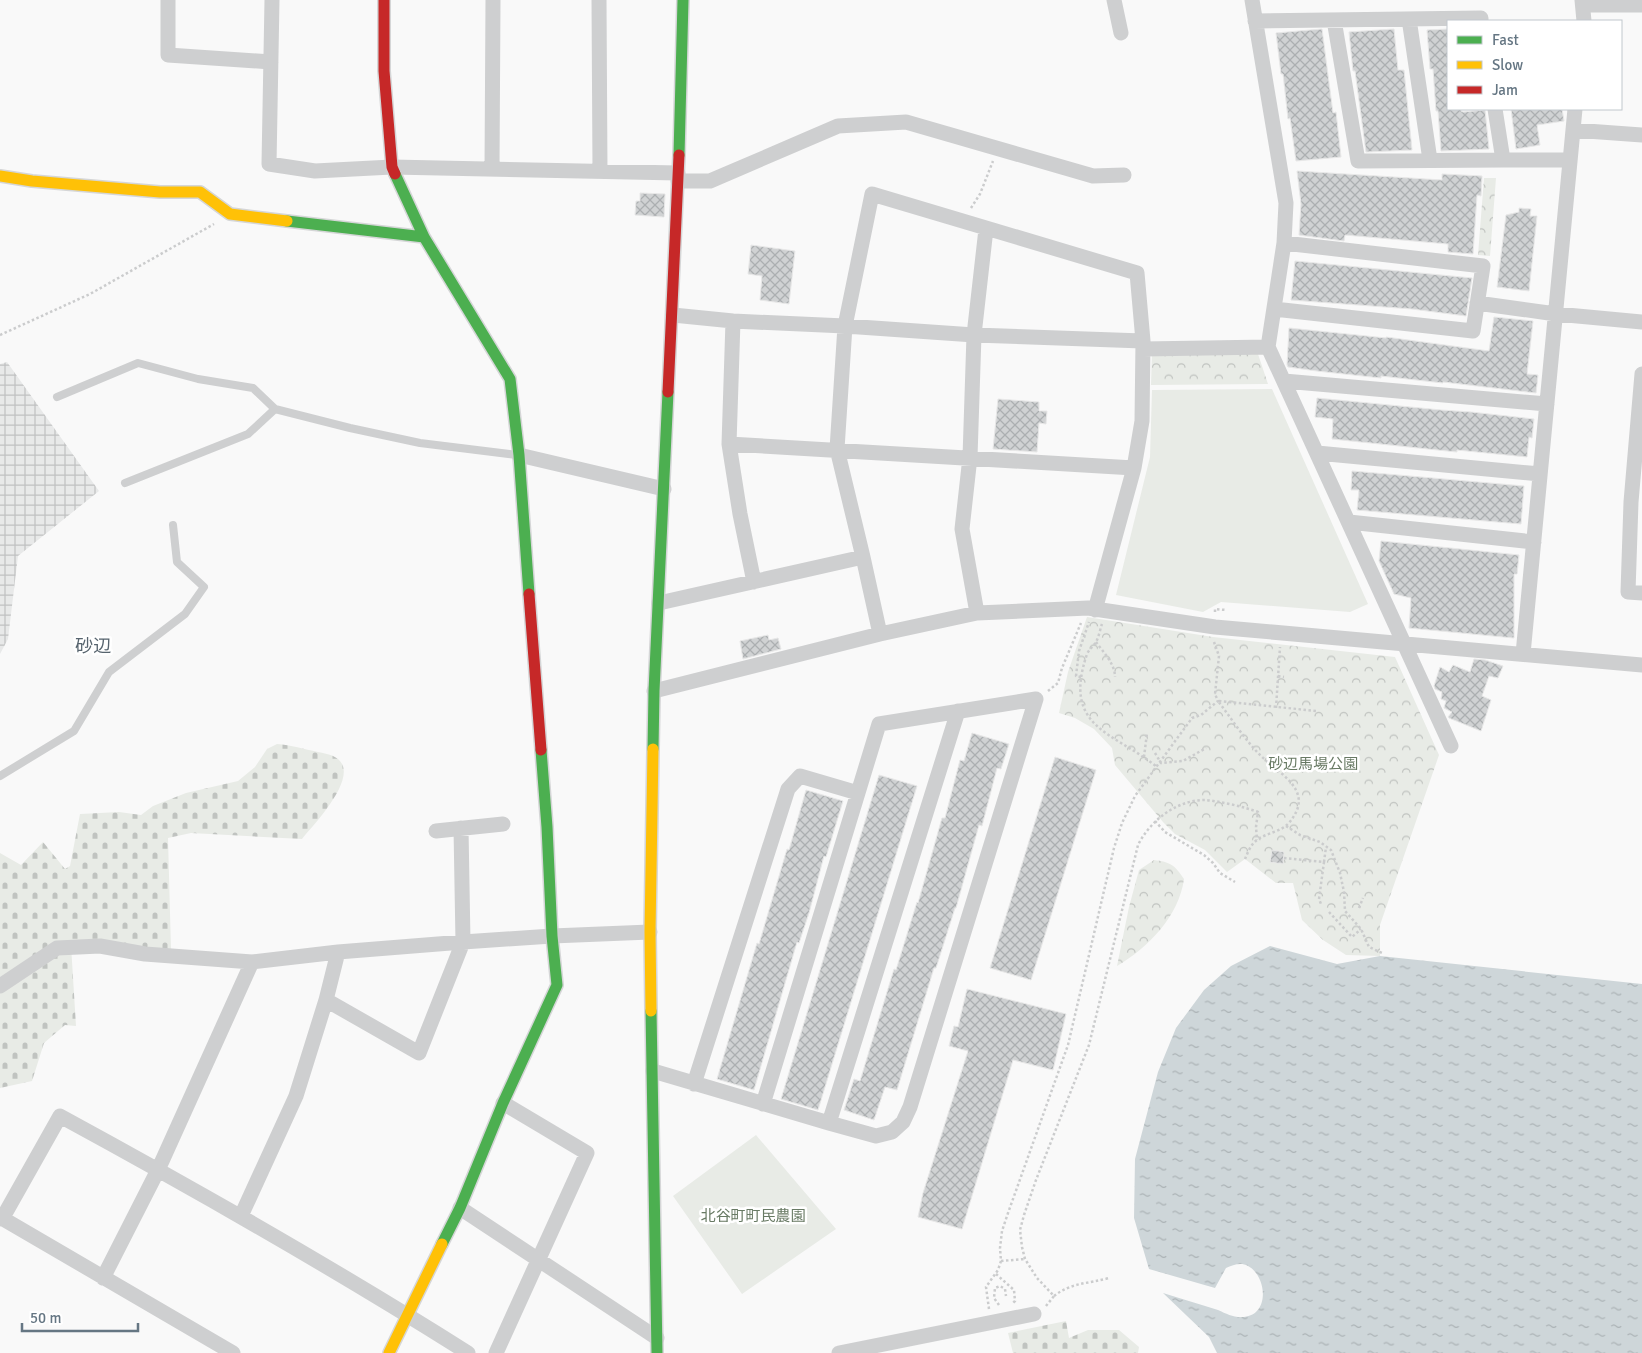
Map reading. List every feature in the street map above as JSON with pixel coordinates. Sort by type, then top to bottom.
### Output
[{"type":"street","points":[[168,0],[168,55],[271,62]]},
{"type":"street","points":[[272,0],[269,164],[315,171],[392,167],[600,171],[710,181],[838,126],[906,122],[1093,176],[1124,175]]},
{"type":"street","points":[[384,0],[384,71],[392,167],[424,237],[510,379],[519,455],[557,985],[503,1103],[460,1208],[389,1353]]},
{"type":"street","points":[[492,169],[493,0]]},
{"type":"street","points":[[599,0],[600,171]]},
{"type":"street","points":[[656,1345],[650,932],[654,690],[673,315],[683,0]]},
{"type":"street","points":[[1114,0],[1121,33]]},
{"type":"street","points":[[1252,0],[1286,203],[1284,243],[1268,347],[1451,746]]},
{"type":"street","points":[[1584,20],[1582,2],[1642,5]]},
{"type":"street","points":[[1255,21],[1481,18],[1481,20]]},
{"type":"street","points":[[1409,19],[1430,160]]},
{"type":"street","points":[[1334,20],[1358,161],[1570,160]]},
{"type":"street","points":[[1495,110],[1504,160]]},
{"type":"street","points":[[1523,654],[1575,110]]},
{"type":"street","points":[[1572,130],[1642,135]]},
{"type":"street","points":[[0,176],[32,182],[150,191],[200,192],[230,214],[424,237]]},
{"type":"street","points":[[880,634],[837,449],[845,326],[872,194],[1137,273],[1143,345],[1142,420],[1134,468],[1091,609]]},
{"type":"street","points":[[977,613],[962,529],[970,457],[974,335],[986,229]]},
{"type":"street","points":[[1274,309],[1473,330],[1478,303],[1483,266],[1284,243]]},
{"type":"street","points":[[1478,303],[1556,314],[1642,322]]},
{"type":"street","points":[[673,315],[733,321],[845,326],[1143,345],[1268,347]]},
{"type":"street","points":[[733,321],[729,444],[740,514],[754,582]]},
{"type":"street","points":[[1642,374],[1637,502],[1628,592],[1642,593]]},
{"type":"street","points":[[1284,381],[1547,404]]},
{"type":"street","points":[[729,444],[1134,468]]},
{"type":"street","points":[[1317,453],[1540,474]]},
{"type":"street","points":[[519,455],[664,488]]},
{"type":"street","points":[[1349,522],[1534,542]]},
{"type":"street","points":[[659,602],[863,558]]},
{"type":"street","points":[[654,690],[880,634],[977,613],[1091,609],[1215,627],[1642,665]]},
{"type":"street","points":[[653,1071],[829,1124],[876,1136],[892,1132],[903,1122],[910,1107],[1036,699],[879,724],[763,1104]]},
{"type":"street","points":[[829,1124],[958,712]]},
{"type":"street","points":[[694,1084],[788,789],[800,776],[858,793]]},
{"type":"street","points":[[436,832],[503,824]]},
{"type":"street","points":[[326,1000],[419,1053],[463,942],[461,828]]},
{"type":"street","points":[[0,986],[57,948],[100,946],[145,954],[252,962],[338,952],[463,942],[650,932]]},
{"type":"street","points":[[241,1216],[296,1096],[326,1000],[338,952]]},
{"type":"street","points":[[103,1278],[158,1170],[252,962]]},
{"type":"street","points":[[496,1353],[587,1152],[503,1103]]},
{"type":"street","points":[[234,1353],[1,1218],[60,1116],[241,1216],[407,1314],[468,1353]]},
{"type":"street","points":[[460,1208],[537,1259],[656,1345]]},
{"type":"street","points":[[844,1352],[1034,1314]]},
{"type":"lane","points":[[57,397],[138,363],[198,379],[253,388],[275,409],[420,443],[519,455]]},
{"type":"lane","points":[[125,483],[248,434],[275,409]]},
{"type":"lane","points":[[0,776],[74,732],[109,672],[185,614],[204,587],[176,562],[174,525]]},
{"type":"path","points":[[969,224],[968,214],[980,194],[996,148]]},
{"type":"path","points":[[0,335],[90,294],[230,214]]},
{"type":"path","points":[[1081,677],[1076,676],[1077,662],[1091,609]]},
{"type":"path","points":[[1036,699],[1058,683],[1062,668],[1091,609]]},
{"type":"path","points":[[1226,610],[1216,609],[1214,640],[1219,656],[1214,694],[1259,754],[1287,778],[1295,788],[1299,799],[1296,814],[1286,826],[1257,840],[1245,859]]},
{"type":"path","points":[[1102,624],[1096,642],[1088,651],[1081,677],[1080,698],[1086,712],[1095,725],[1108,736],[1144,757],[1157,767]]},
{"type":"path","points":[[1276,708],[1282,633]]},
{"type":"path","points":[[1096,642],[1110,660],[1115,671],[1115,677]]},
{"type":"path","points":[[1278,676],[1284,677]]},
{"type":"path","points":[[991,1323],[986,1287],[996,1274],[1001,1261],[1002,1231],[1068,1045],[1114,848],[1122,823],[1135,796],[1161,763],[1192,718],[1201,715],[1218,701],[1317,711]]},
{"type":"path","points":[[1144,757],[1147,733]]},
{"type":"path","points":[[1161,763],[1183,761],[1206,748]]},
{"type":"path","points":[[1155,753],[1161,763]]},
{"type":"path","points":[[1054,1296],[1037,1278],[1025,1259],[1020,1230],[1024,1215],[1090,1045],[1138,845],[1144,833],[1163,814],[1191,802],[1205,800],[1258,812],[1257,840]]},
{"type":"path","points":[[1155,821],[1165,832],[1204,855],[1213,862],[1220,873],[1235,882]]},
{"type":"path","points":[[1286,826],[1300,835],[1320,842],[1331,850],[1340,873],[1345,911],[1361,928],[1369,948],[1382,953]]},
{"type":"path","points":[[1321,904],[1319,899],[1326,846]]},
{"type":"path","points":[[1284,858],[1324,862]]},
{"type":"path","points":[[1359,908],[1363,898]]},
{"type":"path","points":[[1329,912],[1352,936],[1361,928]]},
{"type":"path","points":[[1001,1261],[1025,1259]]},
{"type":"path","points":[[996,1274],[1014,1290],[1015,1301],[1012,1306]]},
{"type":"path","points":[[1034,1314],[1045,1308],[1054,1296],[1063,1289],[1109,1278]]},
{"type":"path","points":[[1006,1296],[1005,1289],[1000,1286],[995,1288],[994,1298],[996,1302],[1006,1308]]},
{"type":"shaded area","points":[[7,362],[99,491],[18,556],[8,639],[0,654],[0,364]]},
{"type":"green space","points":[[1484,178],[1496,178],[1490,256],[1478,255]]},
{"type":"green space","points":[[1152,353],[1258,354],[1268,384],[1151,385]]},
{"type":"green space","points":[[1272,389],[1368,604],[1350,612],[1221,602],[1203,612],[1116,595],[1150,457],[1152,390]]},
{"type":"green space","name":"砂辺馬場公園","points":[[1087,617],[1213,637],[1395,657],[1439,755],[1380,925],[1380,956],[1346,955],[1323,940],[1302,920],[1293,883],[1276,883],[1245,859],[1227,872],[1205,850],[1175,834],[1115,765],[1112,748],[1094,729],[1075,718],[1059,713],[1068,672]]},
{"type":"green space","points":[[277,744],[330,755],[342,763],[344,773],[341,785],[317,822],[302,839],[191,833],[168,838],[171,950],[71,945],[76,1026],[65,1025],[44,1043],[32,1081],[0,1088],[0,853],[21,865],[43,842],[65,869],[70,866],[80,814],[119,812],[141,815],[153,806],[186,793],[238,781],[255,767],[267,749]]},
{"type":"green space","points":[[1154,860],[1168,863],[1178,870],[1184,879],[1181,893],[1176,906],[1160,930],[1140,950],[1117,966],[1139,870]]},
{"type":"green space","name":"北谷町町民農園","points":[[756,1135],[836,1229],[742,1294],[673,1196]]},
{"type":"green space","points":[[1066,1321],[1069,1338],[1088,1330],[1119,1330],[1139,1347],[1138,1353],[1013,1353],[1008,1333]]},
{"type":"water","points":[[1270,946],[1337,964],[1380,956],[1642,984],[1642,1353],[1217,1353],[1209,1337],[1163,1293],[1237,1317],[1244,1317],[1252,1315],[1262,1303],[1263,1294],[1259,1278],[1248,1266],[1243,1264],[1234,1265],[1226,1268],[1215,1288],[1149,1269],[1134,1218],[1135,1159],[1158,1072],[1176,1028],[1204,990],[1231,966]]},
{"type":"building","points":[[1322,29],[1333,113],[1336,112],[1341,157],[1296,161],[1276,33]]},
{"type":"building","points":[[1394,29],[1398,70],[1404,70],[1412,150],[1366,152],[1355,71],[1353,71],[1349,32]]},
{"type":"building","points":[[1447,29],[1447,110],[1461,110],[1463,112],[1485,110],[1489,149],[1441,151],[1438,111],[1436,111],[1433,69],[1430,69],[1427,30]]},
{"type":"building","points":[[1511,110],[1562,110],[1564,121],[1537,125],[1540,145],[1516,149]]},
{"type":"building","points":[[1297,171],[1442,180],[1442,174],[1482,176],[1481,196],[1477,195],[1473,254],[1448,252],[1448,244],[1345,235],[1344,241],[1299,235],[1301,204]]},
{"type":"building","points":[[640,193],[665,194],[664,217],[635,215],[636,201],[640,201]]},
{"type":"building","points":[[1519,208],[1531,209],[1530,216],[1537,216],[1529,291],[1497,287],[1506,215],[1519,212]]},
{"type":"building","points":[[751,245],[795,251],[789,304],[760,300],[762,276],[748,274]]},
{"type":"building","points":[[1295,261],[1472,278],[1466,316],[1412,309],[1291,300]]},
{"type":"building","points":[[1494,317],[1533,321],[1527,374],[1538,375],[1536,393],[1443,382],[1317,371],[1288,367],[1287,365],[1289,328],[1386,337],[1489,351]]},
{"type":"building","points":[[1317,398],[1534,419],[1532,438],[1529,437],[1527,457],[1332,439],[1333,419],[1315,417]]},
{"type":"building","points":[[998,399],[1039,402],[1039,411],[1047,411],[1046,424],[1039,423],[1037,452],[993,449]]},
{"type":"building","points":[[1352,471],[1524,486],[1521,524],[1357,510],[1359,490],[1351,490]]},
{"type":"building","points":[[1381,541],[1519,555],[1517,574],[1514,574],[1514,638],[1409,628],[1411,598],[1394,594],[1379,561]]},
{"type":"building","points":[[768,635],[769,640],[778,638],[781,649],[743,659],[740,641]]},
{"type":"building","points":[[1474,659],[1485,660],[1503,666],[1498,678],[1489,676],[1482,696],[1491,700],[1481,731],[1449,718],[1452,712],[1444,708],[1446,701],[1441,699],[1442,692],[1435,689],[1434,686],[1440,667],[1449,672],[1453,665],[1470,672]]},
{"type":"building","points":[[972,733],[1009,744],[1001,769],[997,768],[982,826],[979,825],[956,908],[936,968],[934,968],[897,1090],[885,1087],[874,1120],[844,1110],[854,1079],[860,1081],[894,969],[896,970],[918,903],[942,818],[945,818],[960,760],[964,761]]},
{"type":"building","points":[[1055,757],[1096,770],[1031,980],[990,968]]},
{"type":"building","points":[[879,775],[917,786],[818,1110],[781,1099]]},
{"type":"building","points":[[806,790],[843,801],[826,857],[824,856],[809,913],[799,943],[797,942],[754,1090],[717,1079],[757,943],[759,944]]},
{"type":"building","points":[[1272,850],[1284,852],[1283,864],[1270,862]]},
{"type":"building","points":[[967,989],[1066,1014],[1053,1070],[1013,1060],[962,1229],[918,1217],[923,1193],[968,1051],[949,1046],[954,1026],[958,1027]]},
{"type":"traffic: fast","points":[[679,155],[683,0]]},
{"type":"traffic: fast","points":[[395,174],[424,237],[510,379],[519,455],[529,594]]},
{"type":"traffic: fast","points":[[287,221],[424,237]]},
{"type":"traffic: fast","points":[[653,749],[668,392]]},
{"type":"traffic: fast","points":[[442,1244],[460,1208],[503,1103],[557,985],[552,936],[541,750]]},
{"type":"traffic: fast","points":[[651,1011],[657,1353]]},
{"type":"traffic: slow","points":[[0,176],[32,181],[160,192],[200,192],[230,214],[287,221]]},
{"type":"traffic: slow","points":[[651,1011],[650,932],[653,749]]},
{"type":"traffic: slow","points":[[389,1353],[442,1244]]},
{"type":"traffic: jam","points":[[384,0],[384,71],[392,167],[395,174]]},
{"type":"traffic: jam","points":[[668,392],[679,155]]},
{"type":"traffic: jam","points":[[529,594],[541,750]]},
{"type":"district","name":"砂辺","points":[[93,646]]}]
